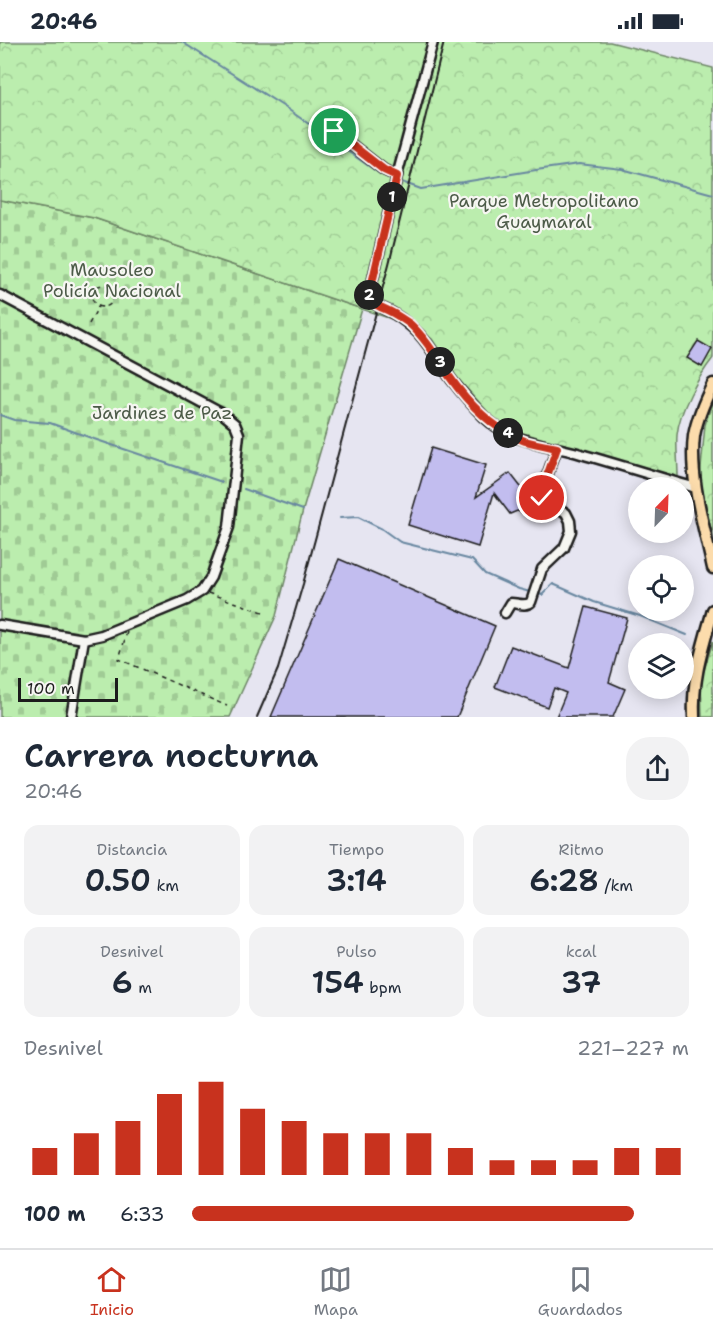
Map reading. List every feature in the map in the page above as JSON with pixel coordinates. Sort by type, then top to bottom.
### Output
[{"type":"main road","points":[[713,384],[701,410],[694,436],[696,488],[713,568]]},
{"type":"main road","points":[[694,717],[695,682],[713,610]]},
{"type":"street","points":[[433,42],[397,176],[369,296],[370,300],[410,324],[427,343],[452,380],[485,418],[501,430],[525,441],[578,453],[696,488]]},
{"type":"street","points":[[334,131],[384,170],[397,176]]},
{"type":"street","points":[[0,295],[223,414],[235,424],[239,434],[229,527],[211,577],[202,591],[187,600],[102,635],[84,639],[0,625]]},
{"type":"street","points":[[505,613],[511,603],[525,605],[531,602],[542,568],[564,548],[571,531],[570,520],[566,513],[547,505],[542,498],[542,490],[557,448]]},
{"type":"street","points":[[71,717],[84,639]]},
{"type":"path","points":[[108,285],[114,290],[114,301],[109,306],[98,306],[93,300],[92,293],[97,286],[108,285]]},
{"type":"path","points":[[89,324],[98,306]]},
{"type":"path","points":[[202,591],[263,612]]},
{"type":"path","points":[[129,624],[119,659],[227,706]]},
{"type":"green space","name":"Parque Metropolitano Guaymaral","points":[[0,42],[610,42],[713,68],[713,358],[696,384],[682,415],[677,435],[678,477],[523,433],[504,425],[489,413],[458,379],[432,339],[418,328],[94,218],[0,200]]},
{"type":"green space","name":"Jardines de Paz","points":[[0,200],[94,218],[362,309],[303,510],[276,616],[230,717],[0,717]]},
{"type":"green space","points":[[713,399],[713,538],[700,479],[705,425]]},
{"type":"green space","points":[[713,641],[713,717],[702,717],[701,680]]},
{"type":"building","points":[[698,341],[712,349],[702,367],[687,358]]},
{"type":"building","points":[[431,448],[486,465],[476,497],[510,473],[528,496],[532,492],[536,498],[536,505],[527,514],[517,511],[510,514],[494,493],[478,547],[408,525]]},
{"type":"building","points":[[339,559],[495,626],[457,717],[271,717]]},
{"type":"building","points":[[586,607],[627,618],[609,682],[625,689],[613,717],[556,717],[566,693],[554,688],[547,707],[495,687],[511,646],[569,668]]},
{"type":"waterway","points":[[182,42],[286,108],[380,174],[394,179]]},
{"type":"waterway","points":[[399,181],[421,189],[579,164],[622,169],[713,194]]},
{"type":"waterway","points":[[0,415],[14,420],[50,423],[222,482]]},
{"type":"waterway","points":[[244,489],[303,510]]},
{"type":"waterway","points":[[340,518],[358,517],[382,529],[400,542],[472,560],[485,574],[530,592]]},
{"type":"waterway","points":[[536,593],[542,595],[553,584],[594,602],[640,616],[682,633]]},
{"type":"railway","points":[[257,717],[278,669],[303,584],[389,264],[444,42]]},
{"type":"route","points":[[334,131],[384,170],[397,176],[369,296],[370,300],[410,324],[427,343],[452,380],[485,418],[501,430],[525,441],[557,448],[542,490],[542,498]]},
{"type":"park label","name":"Mausoleo Policía Nacional","points":[[112,280]]}]
